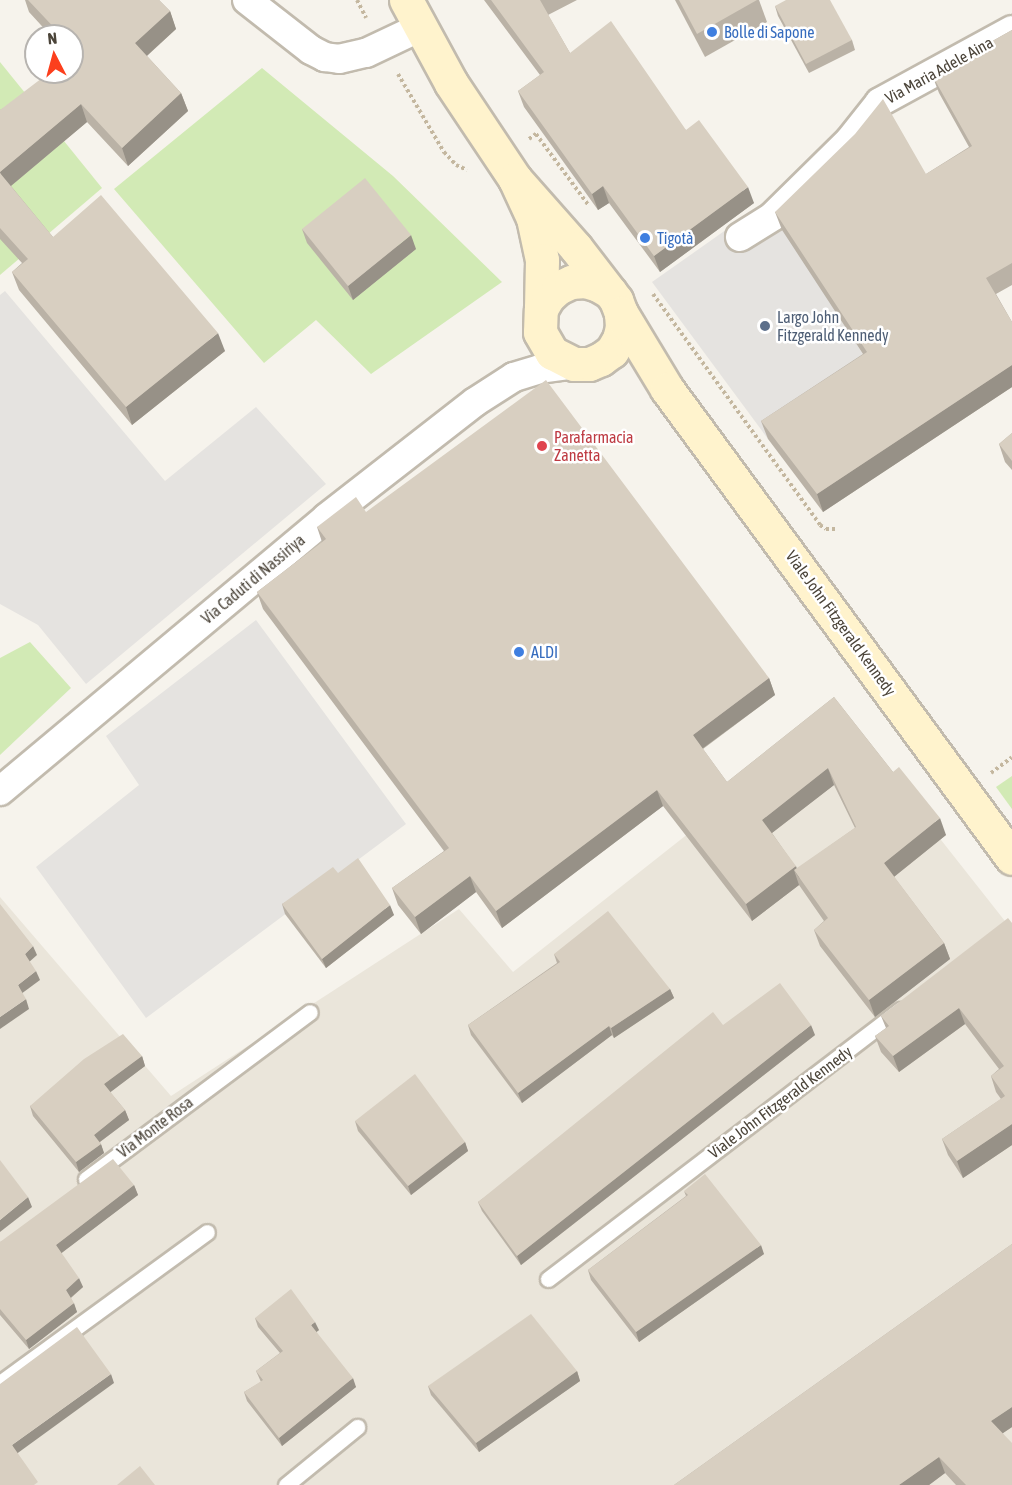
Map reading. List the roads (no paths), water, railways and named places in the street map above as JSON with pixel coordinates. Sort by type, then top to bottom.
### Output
[{"type":"main road","name":"Viale John Fitzgerald Kennedy","points":[[414,13],[451,83],[515,179],[576,248],[615,303],[667,389],[1012,858]]},
{"type":"main road","name":"Viale John Fitzgerald Kennedy","points":[[515,179],[533,218],[542,260],[540,332],[552,353],[581,364],[620,368],[667,389]]},
{"type":"main road","points":[[540,314],[558,288],[571,282],[585,281],[615,303],[622,327],[612,351],[581,364]]},
{"type":"street","points":[[247,0],[311,50],[325,57],[339,59],[366,52],[414,13]]},
{"type":"street","name":"Via Maria Adele Aina","points":[[740,237],[773,216],[850,140],[880,102],[1012,30]]},
{"type":"street","name":"Via Caduti di Nassiriya","points":[[514,377],[526,357],[540,314]]},
{"type":"street","name":"Via Caduti di Nassiriya","points":[[0,791],[326,518],[475,402],[514,377],[540,369],[581,364]]},
{"type":"lane","name":"Viale John Fitzgerald Kennedy","points":[[548,1279],[915,998]]},
{"type":"lane","name":"Via Monte Rosa","points":[[75,1187],[310,1012]]},
{"type":"lane","points":[[0,1383],[207,1232]]},
{"type":"lane","points":[[286,1485],[357,1427]]},
{"type":"place","name":"Bolle di Sapone","points":[[712,32]]},
{"type":"place","name":"Tigotà","points":[[645,238]]},
{"type":"place","name":"Largo John Fitzgerald Kennedy","points":[[765,326]]},
{"type":"place","name":"Parafarmacia Zanetta","points":[[542,446]]},
{"type":"place","name":"ALDI","points":[[519,652]]}]
